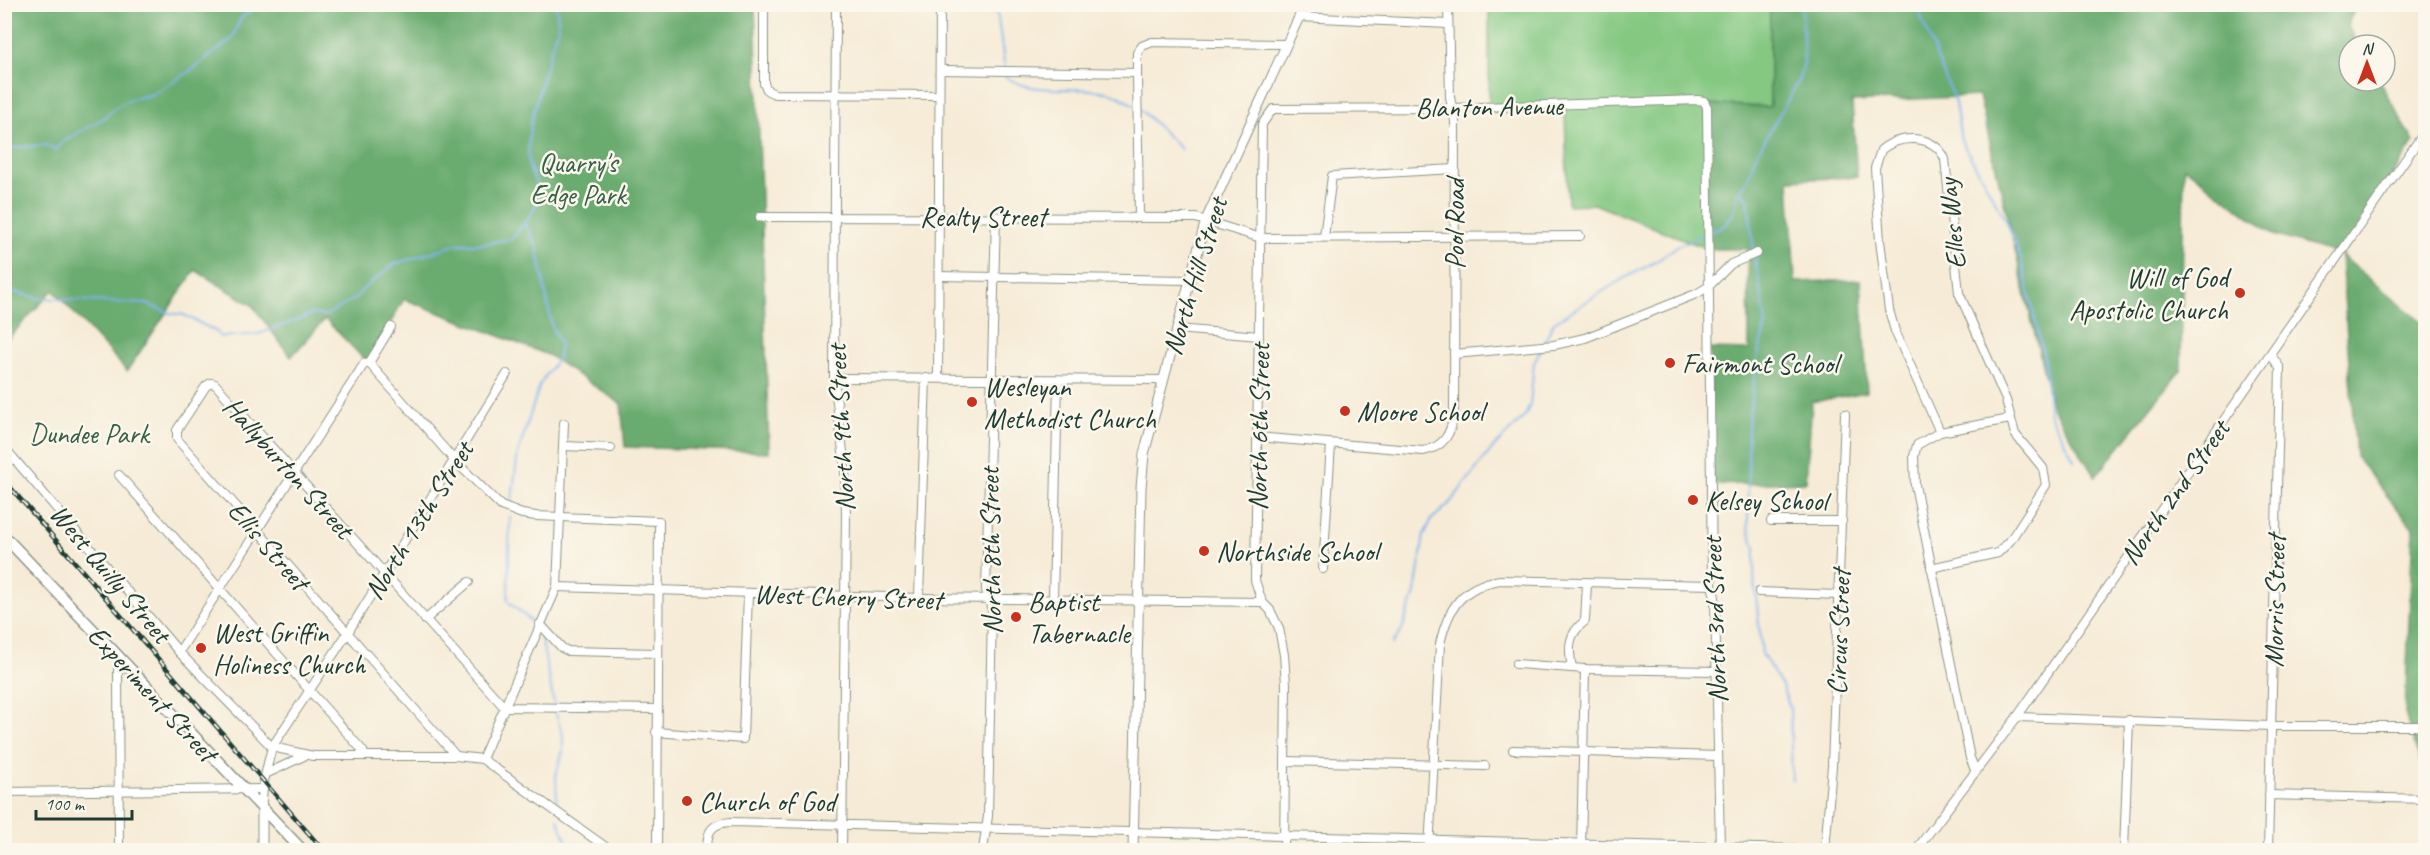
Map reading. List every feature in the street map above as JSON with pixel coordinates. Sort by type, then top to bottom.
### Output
[{"type":"main road","name":"Experiment Street","points":[[4,536],[302,850]]},
{"type":"street","points":[[764,4],[764,84],[768,91],[775,94],[939,94]]},
{"type":"street","name":"North 9th Street","points":[[836,4],[834,378],[845,468],[842,850]]},
{"type":"street","points":[[938,378],[940,4]]},
{"type":"street","name":"North Hill Street","points":[[1132,850],[1141,488],[1144,454],[1206,220],[1305,4]]},
{"type":"street","name":"Pool Road","points":[[1331,444],[1423,451],[1434,449],[1443,442],[1452,429],[1454,414],[1455,121],[1452,108],[1448,4]]},
{"type":"street","points":[[1299,17],[1448,24]]},
{"type":"street","points":[[1139,216],[1137,53],[1142,46],[1152,42],[1286,44]]},
{"type":"street","points":[[940,70],[1137,73]]},
{"type":"street","name":"Blanton Avenue","points":[[1273,109],[1452,108],[1704,101]]},
{"type":"street","name":"North 3rd Street","points":[[1704,101],[1712,585],[1715,597],[1720,849]]},
{"type":"street","name":"North 6th Street","points":[[1273,109],[1262,124],[1255,580],[1263,602],[1279,628],[1284,655],[1287,684],[1284,850]]},
{"type":"street","name":"North 2nd Street","points":[[1916,850],[2017,717],[2426,130]]},
{"type":"street","name":"Elles Way","points":[[1931,568],[1998,552],[2010,541],[2043,493],[2046,485],[2043,468],[2020,443],[2010,419],[2006,400],[1959,292],[1945,159],[1941,151],[1931,143],[1902,139],[1881,150],[1875,168],[1888,310],[1940,432]]},
{"type":"street","points":[[1324,237],[1332,176],[1455,169]]},
{"type":"street","name":"North 8th Street","points":[[983,850],[988,816],[992,610],[986,590],[996,216]]},
{"type":"street","name":"Realty Street","points":[[760,217],[1139,216],[1206,220],[1260,238],[1580,236]]},
{"type":"street","points":[[1454,354],[1554,345],[1586,338],[1708,287],[1731,264],[1757,253]]},
{"type":"street","points":[[939,276],[1189,280]]},
{"type":"street","points":[[179,652],[221,590],[364,364],[369,363],[391,327]]},
{"type":"street","points":[[1177,329],[1259,336]]},
{"type":"street","name":"Morris Street","points":[[2268,850],[2280,368],[2271,355]]},
{"type":"street","points":[[369,363],[455,461],[501,506],[510,511],[536,516],[658,521],[657,850]]},
{"type":"street","name":"North 13th Street","points":[[262,850],[261,789],[268,773],[272,747],[311,692],[507,374]]},
{"type":"street","points":[[834,378],[1163,380]]},
{"type":"street","points":[[919,598],[926,378]]},
{"type":"street","points":[[1053,600],[1058,380]]},
{"type":"street","name":"Hallyburton Street","points":[[211,383],[504,707]]},
{"type":"street","name":"Ellis Street","points":[[211,383],[206,386],[177,430],[177,439],[456,756]]},
{"type":"street","name":"Circus Street","points":[[1825,850],[1832,766],[1845,414]]},
{"type":"street","points":[[1976,772],[1970,758],[1931,568],[1915,485],[1914,456],[1917,445],[1940,432],[2010,419]]},
{"type":"street","points":[[482,759],[557,586],[564,423]]},
{"type":"street","points":[[1258,437],[1331,444],[1323,569]]},
{"type":"street","points":[[564,446],[611,448]]},
{"type":"street","name":"West Quilly Street","points":[[4,447],[179,652],[272,747]]},
{"type":"street","points":[[119,475],[363,750],[364,755]]},
{"type":"street","points":[[1772,521],[1842,521]]},
{"type":"street","points":[[1429,850],[1440,644],[1450,612],[1462,597],[1487,582],[1500,580],[1712,585]]},
{"type":"street","points":[[425,620],[469,582]]},
{"type":"street","points":[[1572,668],[1569,645],[1571,636],[1586,621],[1587,583]]},
{"type":"street","name":"West Cherry Street","points":[[557,586],[845,597],[1263,602]]},
{"type":"street","points":[[1760,592],[1839,595]]},
{"type":"street","points":[[656,732],[743,739],[748,593]]},
{"type":"street","points":[[540,624],[562,648],[568,651],[658,653]]},
{"type":"street","points":[[119,850],[118,671],[120,659]]},
{"type":"street","points":[[1516,664],[1585,669],[1716,671]]},
{"type":"street","points":[[1581,847],[1585,669]]},
{"type":"street","points":[[504,707],[657,709]]},
{"type":"street","points":[[2017,717],[2271,726],[2426,726]]},
{"type":"street","points":[[2124,850],[2129,720]]},
{"type":"street","points":[[272,747],[307,755],[456,756],[482,759],[610,850]]},
{"type":"street","points":[[1513,750],[1718,756]]},
{"type":"street","points":[[268,773],[307,755]]},
{"type":"street","points":[[1970,758],[1978,762],[1985,760]]},
{"type":"street","points":[[1285,760],[1485,766]]},
{"type":"street","points":[[4,792],[245,791],[261,789]]},
{"type":"street","points":[[2269,795],[2426,799]]},
{"type":"street","points":[[707,850],[708,832],[711,827],[719,823],[731,822],[1429,839],[1581,847],[1838,850]]},
{"type":"green space","name":"Quarry's Edge Park","points":[[5,5],[755,5],[769,452],[625,447],[621,404],[548,355],[404,299],[368,363],[325,319],[291,357],[252,305],[195,270],[127,371],[53,290],[5,342]]},
{"type":"green space","points":[[1489,5],[1770,5],[1770,107],[1707,104],[1708,249],[1594,204],[1568,205],[1565,111],[1489,112]]},
{"type":"green space","points":[[1770,5],[2357,5],[2347,25],[2351,33],[2337,33],[2337,93],[2386,93],[2414,142],[2341,255],[2274,235],[2184,167],[2181,370],[2095,477],[2052,407],[1979,96],[1852,102],[1857,177],[1789,180],[1795,282],[1861,280],[1867,392],[1812,402],[1806,482],[1712,485],[1710,349],[1749,350],[1748,249],[1708,249],[1706,104],[1770,107]]},
{"type":"green space","points":[[2341,255],[2425,325],[2425,776],[2405,714],[2413,528],[2356,457]]},
{"type":"waterway","points":[[13,148],[46,145],[56,150],[64,141],[104,118],[113,109],[131,99],[151,95],[189,72],[232,39],[241,18],[260,4]]},
{"type":"waterway","points":[[4,289],[37,298],[147,304],[169,313],[184,315],[217,332],[220,337],[259,334],[313,314],[325,316],[356,298],[362,290],[395,264],[458,244],[481,244],[512,239],[532,214],[537,202],[538,188],[530,169],[528,150],[536,102],[559,27],[556,4]]},
{"type":"waterway","points":[[996,4],[1006,77],[1030,87],[1111,93],[1135,106]]},
{"type":"waterway","points":[[1544,343],[1554,322],[1621,280],[1657,261],[1677,246],[1725,225],[1735,211],[1737,195],[1749,177],[1755,157],[1798,82],[1804,63],[1802,4]]},
{"type":"waterway","points":[[1916,4],[1955,103],[1961,140],[2006,220],[2021,259],[2044,359],[2050,415],[2075,461]]},
{"type":"waterway","points":[[1140,109],[1181,149]]},
{"type":"waterway","points":[[1740,191],[1748,199],[1754,251]]},
{"type":"waterway","points":[[511,506],[518,453],[540,384],[558,358],[560,343],[552,327],[537,246],[524,223]]},
{"type":"waterway","points":[[1755,256],[1766,324],[1756,362],[1748,425],[1748,527],[1755,548],[1754,576],[1762,654],[1782,686],[1790,708],[1792,781]]},
{"type":"waterway","points":[[1392,644],[1401,632],[1415,593],[1424,535],[1432,519],[1449,504],[1491,450],[1525,416],[1530,405],[1534,363],[1541,348]]},
{"type":"waterway","points":[[510,516],[508,601],[533,623]]},
{"type":"waterway","points":[[541,637],[554,704]]},
{"type":"waterway","points":[[556,714],[563,736],[563,751],[556,775],[557,806]]},
{"type":"waterway","points":[[558,819],[570,850]]},
{"type":"railway","points":[[4,480],[323,850]]},
{"type":"place","name":"Will of God Apostolic Church","points":[[2240,293]]},
{"type":"place","name":"Fairmont School","points":[[1670,363]]},
{"type":"place","name":"Wesleyan Methodist Church","points":[[972,402]]},
{"type":"place","name":"Moore School","points":[[1345,411]]},
{"type":"place","name":"Kelsey School","points":[[1693,500]]},
{"type":"place","name":"Northside School","points":[[1204,551]]},
{"type":"place","name":"Baptist Tabernacle","points":[[1016,617]]},
{"type":"place","name":"West Griffin Holiness Church","points":[[201,648]]},
{"type":"place","name":"Church of God","points":[[687,801]]},
{"type":"park label","name":"Dundee Park","points":[[89,433]]}]
